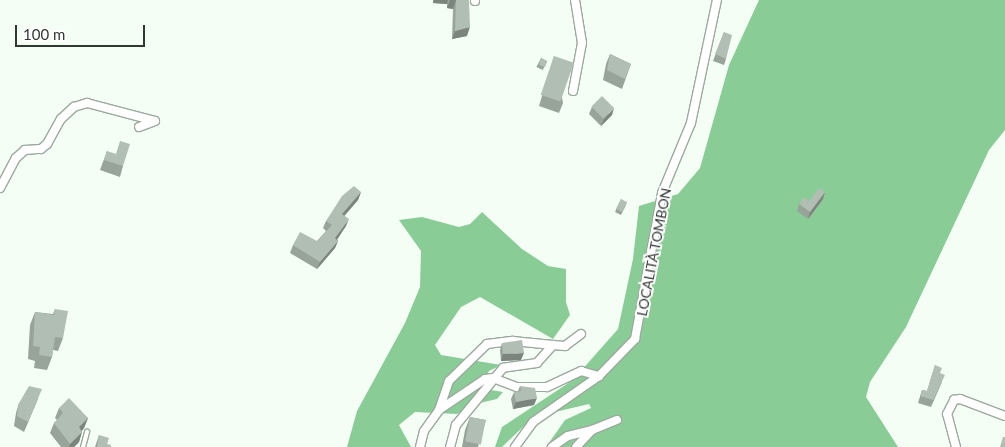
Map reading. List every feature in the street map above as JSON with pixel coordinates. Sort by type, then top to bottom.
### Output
[{"type":"street","points":[[573,90],[582,42],[575,0]]},
{"type":"street","name":"LOCALITÀ TOMBON","points":[[515,447],[522,434],[548,409],[599,376],[625,353],[639,330],[662,193],[691,123],[718,0]]},
{"type":"street","points":[[0,188],[16,158],[24,150],[41,149],[47,144],[61,119],[74,107],[87,103],[155,121],[139,127]]},
{"type":"street","points":[[420,447],[424,431],[439,410],[449,381],[488,344],[513,341],[565,346],[581,334]]},
{"type":"street","points":[[450,447],[456,425],[493,378],[510,365],[537,363],[553,345]]},
{"type":"street","points":[[439,410],[485,379],[493,378],[517,387],[546,387],[582,371],[599,376]]},
{"type":"street","points":[[956,447],[947,414],[954,400],[960,399],[1005,416]]},
{"type":"street","points":[[552,447],[568,436],[592,430],[618,420]]},
{"type":"street","points":[[576,447],[592,430]]},
{"type":"lane","points":[[84,447],[87,432]]},
{"type":"green space","points":[[759,0],[1005,0],[1005,130],[989,150],[906,327],[870,382],[866,397],[898,447],[546,447],[565,420],[591,408],[589,404],[555,412],[526,424],[502,447],[495,447],[502,427],[573,380],[618,329],[633,259],[639,206],[678,194],[700,168],[729,65]]},
{"type":"green space","points":[[482,212],[522,249],[548,266],[566,269],[566,302],[570,315],[553,339],[480,297],[461,307],[435,345],[441,355],[501,365],[489,371],[479,388],[503,392],[497,399],[471,405],[457,414],[415,412],[399,425],[411,447],[347,447],[357,411],[405,323],[420,287],[421,251],[399,220],[422,217],[459,227],[470,224]]},
{"type":"building","points":[[456,0],[469,0],[470,27],[455,31]]},
{"type":"building","points":[[724,32],[732,35],[726,59],[715,54]]},
{"type":"building","points":[[610,54],[631,64],[625,79],[607,70]]},
{"type":"building","points":[[554,56],[574,63],[561,102],[541,95]]},
{"type":"building","points":[[541,58],[547,61],[545,67],[539,65]]},
{"type":"building","points":[[602,96],[614,108],[603,119],[591,107]]},
{"type":"building","points":[[120,141],[130,144],[123,166],[104,160],[107,151],[116,154]]},
{"type":"building","points":[[354,186],[361,192],[342,214],[349,219],[335,238],[338,241],[320,262],[293,245],[300,232],[317,241],[332,225],[326,221],[342,196]]},
{"type":"building","points":[[819,188],[825,192],[810,212],[799,204],[804,197],[809,201]]},
{"type":"building","points":[[621,199],[627,202],[622,212],[616,209]]},
{"type":"building","points":[[55,309],[68,311],[63,338],[55,337],[52,357],[39,355],[40,347],[33,346],[35,312],[54,315]]},
{"type":"building","points":[[522,340],[524,353],[503,354],[502,343]]},
{"type":"building","points":[[935,365],[942,368],[940,373],[945,375],[933,400],[920,396],[922,390],[927,391]]},
{"type":"building","points":[[29,386],[42,389],[28,422],[17,416],[19,403]]},
{"type":"building","points":[[520,386],[535,388],[537,398],[516,402],[514,392],[521,391]]},
{"type":"building","points":[[69,398],[88,418],[79,427],[82,432],[70,444],[54,423],[63,413],[59,408]]},
{"type":"building","points":[[470,417],[486,420],[481,445],[465,442]]},
{"type":"building","points":[[99,435],[109,438],[107,444],[111,445],[111,447],[97,447]]},
{"type":"building","points":[[1003,437],[1005,437],[1005,447],[1000,447]]}]
